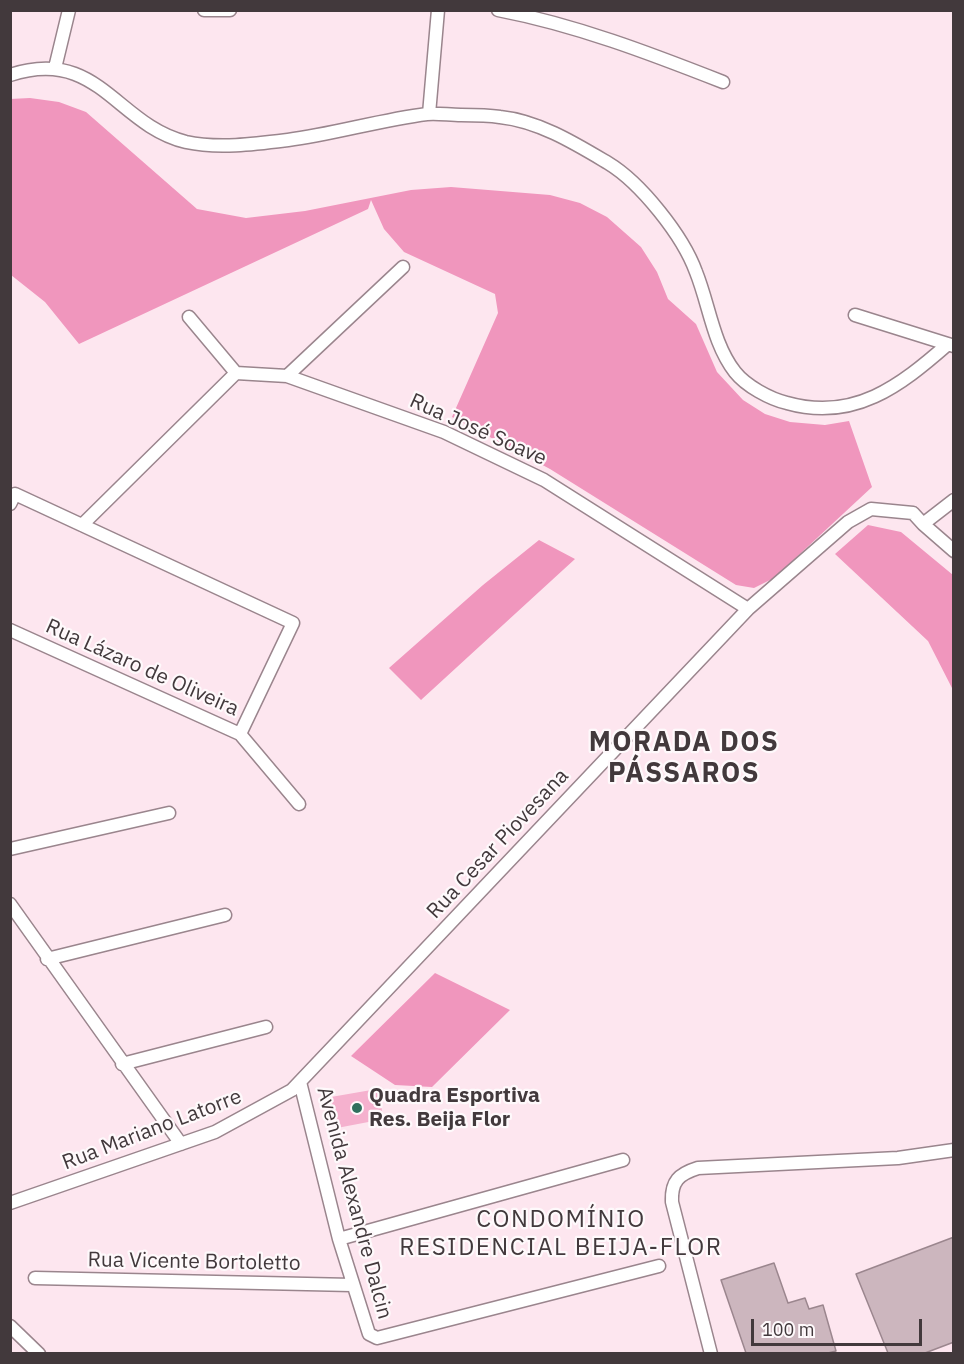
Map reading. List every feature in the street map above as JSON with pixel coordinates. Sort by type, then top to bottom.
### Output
[{"type":"street","points":[[55,68],[69,10]]},
{"type":"street","points":[[204,10],[230,10]]},
{"type":"street","points":[[429,114],[438,10]]},
{"type":"street","points":[[498,10],[540,18],[596,35],[723,81]]},
{"type":"street","points":[[10,75],[55,68],[72,72],[93,82],[119,100],[139,118],[163,133],[187,142],[255,144],[429,114],[502,117],[560,135],[613,166],[663,214],[696,269],[719,342],[735,372],[772,399],[810,410],[844,408],[888,391],[951,345]]},
{"type":"street","points":[[287,376],[404,267]]},
{"type":"street","points":[[855,315],[951,345]]},
{"type":"street","points":[[82,525],[236,373],[189,317]]},
{"type":"street","name":"Rua José Soave","points":[[236,373],[287,376],[444,432],[544,480],[748,609]]},
{"type":"street","points":[[10,504],[15,494],[293,622],[240,734]]},
{"type":"street","points":[[954,500],[923,524],[954,551]]},
{"type":"street","name":"Rua Cesar Piovesana","points":[[300,1082],[748,609],[848,522],[871,509],[913,513],[923,524]]},
{"type":"street","name":"Rua Lázaro de Oliveira","points":[[10,630],[240,734],[299,804]]},
{"type":"street","points":[[10,849],[169,813]]},
{"type":"street","points":[[10,904],[181,1144]]},
{"type":"street","points":[[47,959],[225,915]]},
{"type":"street","points":[[122,1064],[266,1027]]},
{"type":"street","name":"Rua Mariano Latorre","points":[[10,1203],[181,1144],[257,1111],[292,1090],[300,1082]]},
{"type":"street","name":"Avenida Alexandre Dalcin","points":[[300,1082],[339,1239],[369,1334],[377,1338],[659,1266]]},
{"type":"street","points":[[711,1353],[672,1202],[671,1187],[676,1179],[698,1168],[898,1158],[954,1150]]},
{"type":"street","points":[[339,1239],[623,1160]]},
{"type":"street","name":"Rua Vicente Bortoletto","points":[[35,1278],[352,1285]]},
{"type":"street","points":[[10,1326],[39,1353]]},
{"type":"shaded area","points":[[30,98],[59,102],[86,112],[197,209],[246,218],[305,211],[411,190],[451,187],[550,195],[580,203],[607,217],[641,247],[657,272],[668,299],[696,324],[717,372],[743,400],[765,414],[790,422],[825,425],[849,421],[872,487],[774,578],[754,588],[736,585],[550,469],[452,417],[498,313],[495,294],[404,252],[384,229],[371,200],[368,209],[79,344],[45,302],[11,275],[10,99]]},
{"type":"shaded area","points":[[868,525],[901,532],[953,575],[953,690],[928,641],[835,554]]},
{"type":"shaded area","points":[[539,540],[575,559],[421,700],[389,668],[483,585]]},
{"type":"shaded area","points":[[435,973],[510,1010],[432,1087],[395,1085],[351,1056]]},
{"type":"shaded area","name":"Quadra Esportiva Res. Beija Flor","points":[[377,1089],[384,1119],[337,1128],[331,1097]]},
{"type":"building","points":[[954,1237],[954,1342],[925,1353],[888,1353],[856,1274]]},
{"type":"building","points":[[774,1263],[788,1303],[805,1298],[809,1309],[823,1305],[836,1351],[828,1353],[746,1353],[721,1280]]},
{"type":"place","name":"Quadra Esportiva Res. Beija Flor","points":[[357,1108]]},
{"type":"district","name":"MORADA DOS PÁSSAROS","points":[[684,758]]},
{"type":"district","name":"CONDOMÍNIO RESIDENCIAL BEIJA-FLOR","points":[[561,1234]]}]
